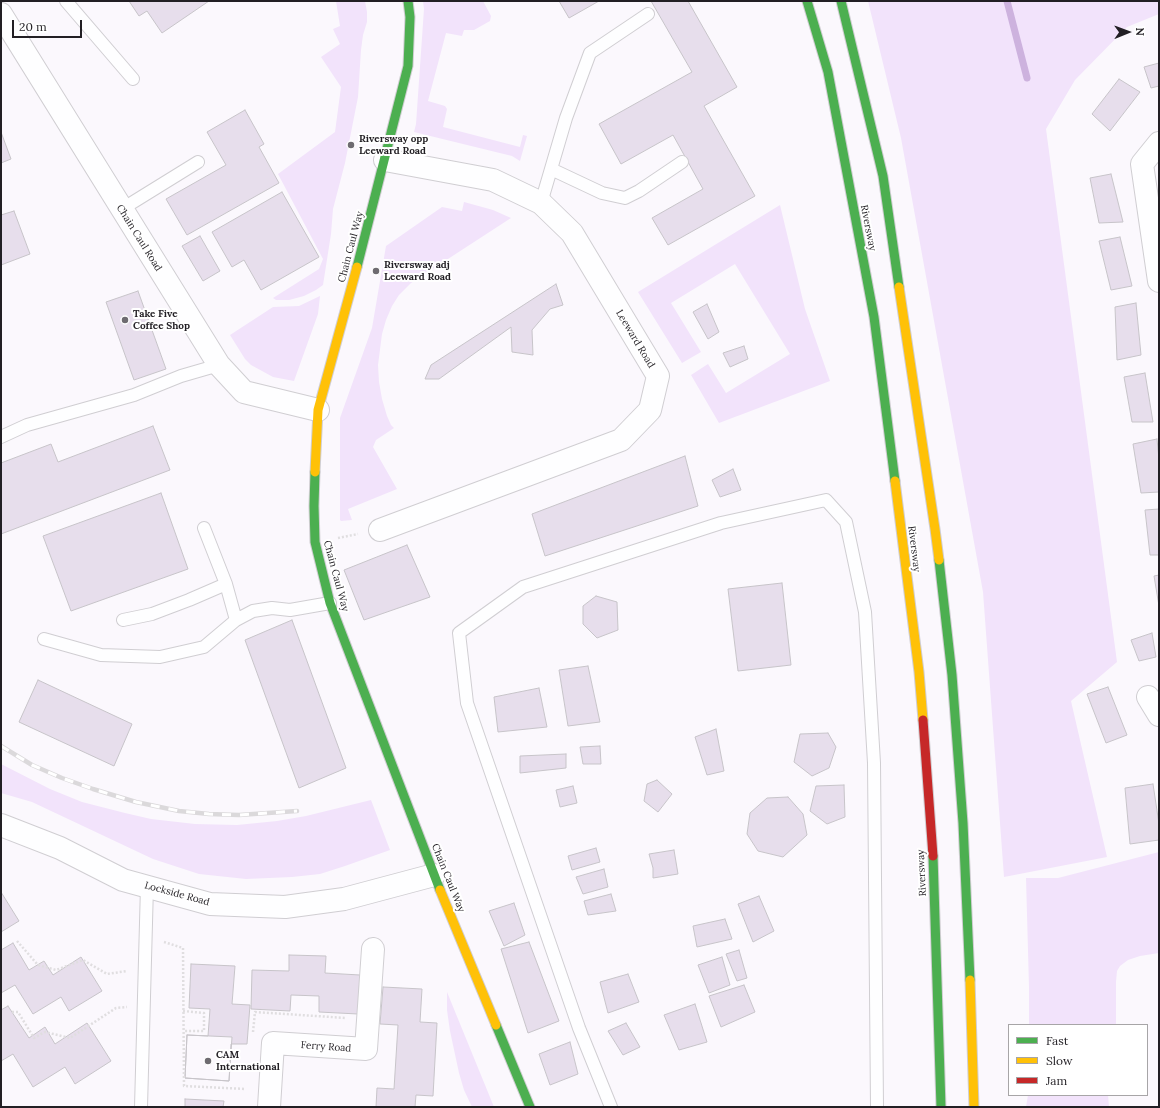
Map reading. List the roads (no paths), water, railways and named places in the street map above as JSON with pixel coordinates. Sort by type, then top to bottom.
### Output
[{"type":"main road","name":"Chain Caul Way","points":[[408,1],[410,17],[408,66],[354,282],[318,410],[314,506],[315,542],[330,603],[434,875],[530,1107]]},
{"type":"main road","name":"Riversway","points":[[807,1],[828,72],[874,317],[919,672],[934,871],[941,1107]]},
{"type":"main road","points":[[842,1],[883,176],[935,529],[952,675],[963,823],[974,1107]]},
{"type":"street","name":"Chain Caul Road","points":[[1,14],[219,365],[244,392],[318,410]]},
{"type":"street","points":[[1159,143],[1142,164],[1159,281]]},
{"type":"street","name":"Leeward Road","points":[[380,530],[622,440],[650,410],[658,376],[572,232],[541,203],[493,180],[385,160]]},
{"type":"street","name":"Lockside Road","points":[[1,825],[60,848],[123,880],[210,904],[286,908],[344,900],[434,875]]},
{"type":"street","name":"Ferry Road","points":[[269,1107],[273,1043],[366,1049],[373,949]]},
{"type":"lane","points":[[66,1],[134,79]]},
{"type":"lane","points":[[541,203],[566,118],[590,53],[648,14]]},
{"type":"lane","points":[[122,209],[198,162]]},
{"type":"lane","points":[[551,169],[602,193],[625,198],[639,191],[682,162]]},
{"type":"lane","points":[[1,437],[27,425],[134,395],[181,376],[219,365]]},
{"type":"lane","points":[[611,1107],[579,1028],[468,703],[459,633],[523,587],[721,523],[826,500],[846,522],[865,612],[874,763],[877,1107]]},
{"type":"lane","points":[[204,528],[226,584],[236,620]]},
{"type":"lane","points":[[123,620],[152,614],[226,584]]},
{"type":"lane","points":[[44,639],[101,655],[160,657],[204,647],[236,620],[253,611],[272,608],[290,610],[330,603]]},
{"type":"lane","points":[[141,1107],[147,886]]},
{"type":"waterway","points":[[1007,1],[1027,78]]},
{"type":"railway","points":[[1,746],[32,765],[62,778],[136,802],[179,811],[209,814],[239,815],[297,811]]},
{"type":"place","name":"Riversway opp Leeward Road","points":[[351,145]]},
{"type":"place","name":"Riversway adj Leeward Road","points":[[376,271]]},
{"type":"place","name":"Take Five Coffee Shop","points":[[125,320]]},
{"type":"place","name":"CAM International","points":[[208,1061]]}]
